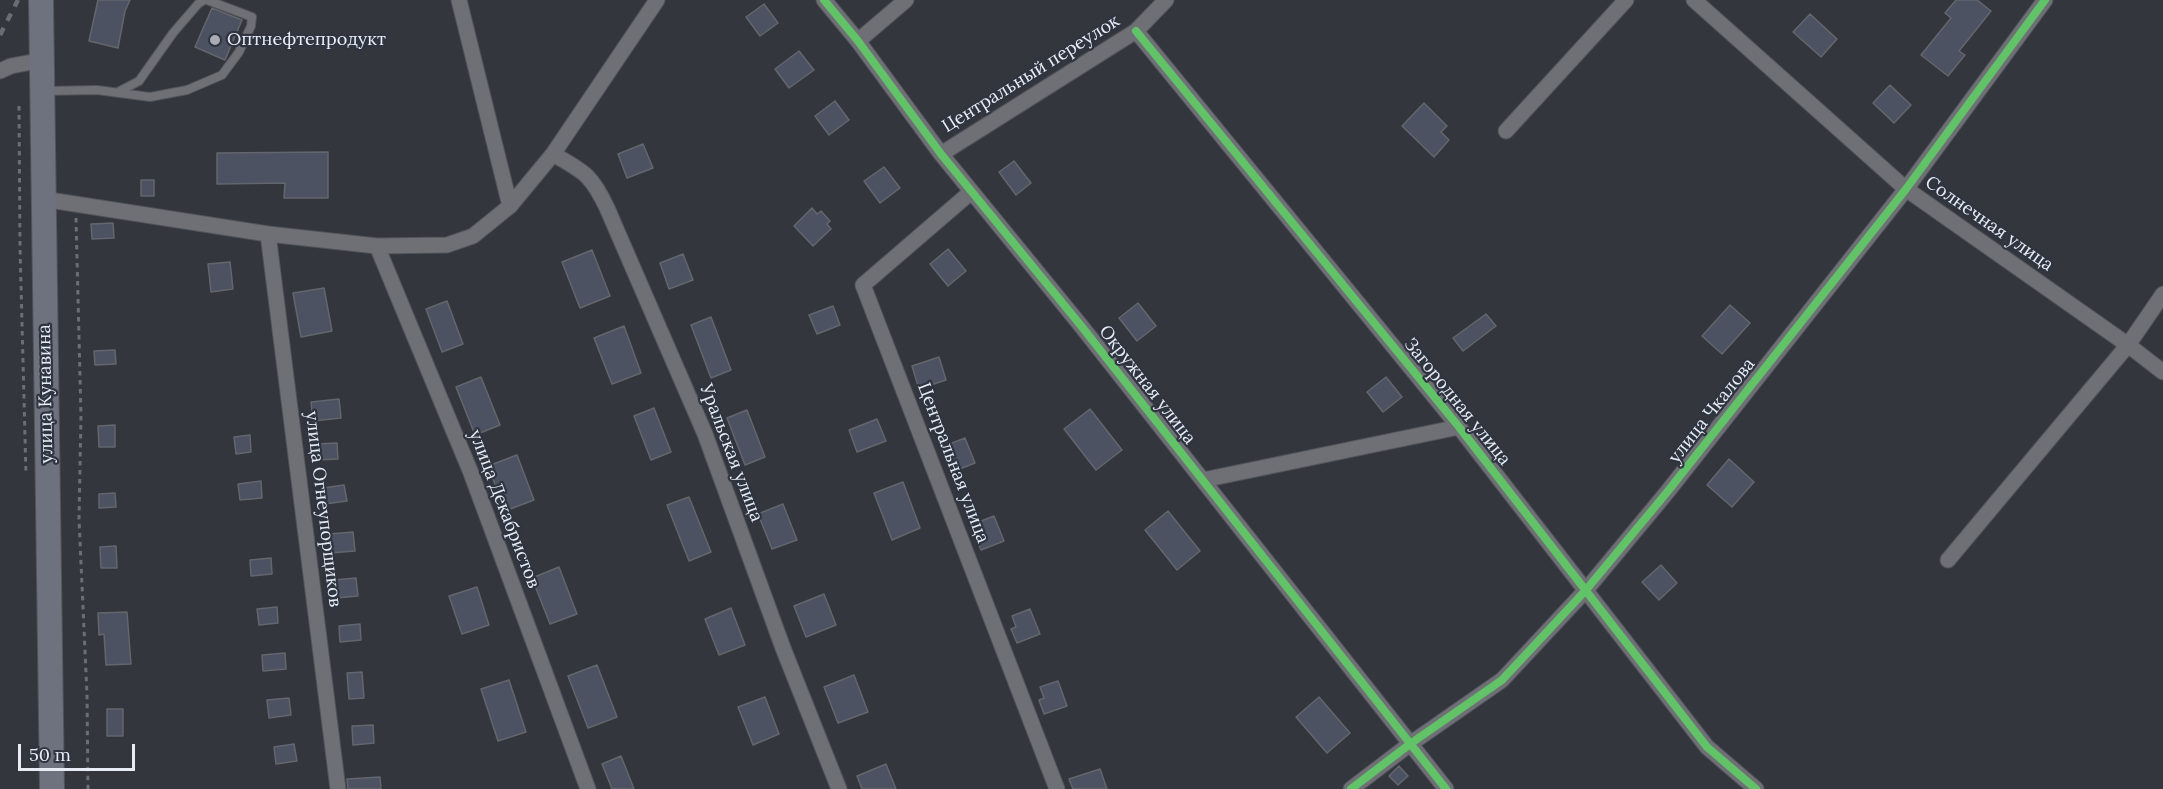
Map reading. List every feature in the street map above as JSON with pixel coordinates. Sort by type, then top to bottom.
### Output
[{"type":"main road","name":"улица Кунавина","points":[[41,0],[52,789]]},
{"type":"street","points":[[459,0],[510,206]]},
{"type":"street","points":[[43,199],[268,234],[377,246],[447,245],[473,236],[510,206],[553,154],[657,0]]},
{"type":"street","name":"Окружная улица","points":[[824,0],[858,41],[941,154],[1082,327],[1446,789]]},
{"type":"street","points":[[858,41],[906,0]]},
{"type":"street","name":"Центральный переулок","points":[[941,154],[1136,31],[1166,0]]},
{"type":"street","points":[[1506,131],[1626,0]]},
{"type":"street","name":"Солнечная улица","points":[[1694,0],[1906,189],[2163,372]]},
{"type":"street","name":"улица Чкалова","points":[[1351,789],[1410,744],[1502,680],[1586,590],[1668,491],[1906,189],[2045,0]]},
{"type":"street","name":"Загородная улица","points":[[1136,31],[1459,427],[1707,747],[1756,789]]},
{"type":"street","points":[[0,71],[11,66],[42,60]]},
{"type":"street","name":"Уральская улица","points":[[553,154],[583,171],[596,185],[607,208],[705,434],[783,648],[839,789]]},
{"type":"street","name":"Центральная улица","points":[[971,192],[863,285],[1057,789]]},
{"type":"street","name":"улица Огнеупорщиков","points":[[268,234],[338,789]]},
{"type":"street","name":"улица Декабристов","points":[[377,246],[471,473],[588,789]]},
{"type":"street","points":[[1948,560],[2128,345],[2163,294]]},
{"type":"street","points":[[1203,480],[1459,427]]},
{"type":"lane","points":[[43,91],[97,90],[150,97],[187,90],[222,75],[239,52],[251,26],[252,17],[205,0],[198,3],[173,33],[139,81],[117,92]]},
{"type":"path","points":[[19,106],[26,480]]},
{"type":"path","points":[[76,203],[81,416],[79,519],[87,695],[88,789]]},
{"type":"building","points":[[98,0],[130,0],[125,11],[118,48],[89,41]]},
{"type":"building","points":[[1956,0],[1977,0],[1991,11],[1959,51],[1965,55],[1948,76],[1921,55],[1951,18],[1945,13]]},
{"type":"building","points":[[764,4],[778,23],[760,36],[746,17]]},
{"type":"building","points":[[212,8],[242,20],[225,60],[195,47]]},
{"type":"building","points":[[1810,14],[1837,39],[1821,57],[1793,32]]},
{"type":"building","points":[[799,51],[814,70],[789,88],[775,69]]},
{"type":"building","points":[[1890,85],[1911,105],[1894,123],[1873,103]]},
{"type":"building","points":[[835,101],[849,120],[829,135],[815,116]]},
{"type":"building","points":[[1424,103],[1447,126],[1441,132],[1449,140],[1434,157],[1402,126]]},
{"type":"building","points":[[643,144],[653,168],[627,178],[618,154]]},
{"type":"building","points":[[328,152],[328,198],[284,198],[285,183],[217,184],[217,153]]},
{"type":"building","points":[[1014,161],[1031,183],[1016,195],[999,172]]},
{"type":"building","points":[[884,167],[900,188],[880,203],[864,181]]},
{"type":"building","points":[[141,180],[154,180],[154,196],[141,196]]},
{"type":"building","points":[[812,208],[817,214],[821,211],[830,221],[827,224],[831,229],[813,246],[794,226]]},
{"type":"building","points":[[113,223],[114,238],[92,239],[91,224]]},
{"type":"building","points":[[948,249],[966,271],[948,286],[930,264]]},
{"type":"building","points":[[592,250],[610,296],[580,308],[562,262]]},
{"type":"building","points":[[683,254],[693,280],[669,289],[660,263]]},
{"type":"building","points":[[230,262],[233,289],[211,292],[208,264]]},
{"type":"building","points":[[324,288],[332,331],[301,337],[293,293]]},
{"type":"building","points":[[447,301],[463,344],[442,352],[426,309]]},
{"type":"building","points":[[1138,303],[1156,326],[1137,341],[1119,318]]},
{"type":"building","points":[[1730,305],[1750,323],[1722,354],[1702,336]]},
{"type":"building","points":[[833,306],[840,325],[817,334],[809,315]]},
{"type":"building","points":[[1486,314],[1496,326],[1463,351],[1453,338]]},
{"type":"building","points":[[711,317],[731,370],[711,378],[691,325]]},
{"type":"building","points":[[624,326],[641,373],[612,384],[594,338]]},
{"type":"building","points":[[115,350],[116,364],[95,365],[94,351]]},
{"type":"building","points":[[939,357],[946,380],[919,389],[912,366]]},
{"type":"building","points":[[481,377],[500,425],[475,435],[456,387]]},
{"type":"building","points":[[1386,377],[1402,397],[1383,412],[1367,392]]},
{"type":"building","points":[[339,399],[341,418],[313,421],[311,402]]},
{"type":"building","points":[[654,408],[671,452],[651,460],[634,416]]},
{"type":"building","points":[[1090,409],[1122,450],[1096,470],[1064,429]]},
{"type":"building","points":[[747,410],[765,457],[745,465],[727,418]]},
{"type":"building","points":[[877,419],[886,441],[857,452],[849,430]]},
{"type":"building","points":[[115,425],[115,447],[99,447],[98,426]]},
{"type":"building","points":[[250,435],[251,452],[236,454],[234,437]]},
{"type":"building","points":[[965,438],[975,463],[952,472],[946,458],[951,456],[947,445]]},
{"type":"building","points":[[337,443],[338,459],[318,460],[317,444]]},
{"type":"building","points":[[517,455],[534,500],[505,511],[488,466]]},
{"type":"building","points":[[1729,459],[1754,482],[1732,507],[1707,485]]},
{"type":"building","points":[[261,481],[262,498],[240,500],[238,484]]},
{"type":"building","points":[[903,482],[920,528],[892,540],[874,493]]},
{"type":"building","points":[[344,485],[347,501],[325,504],[323,488]]},
{"type":"building","points":[[115,493],[116,507],[99,508],[99,494]]},
{"type":"building","points":[[689,497],[711,552],[689,561],[667,505]]},
{"type":"building","points":[[783,504],[797,540],[772,549],[758,514]]},
{"type":"building","points":[[1168,511],[1200,551],[1177,570],[1145,530]]},
{"type":"building","points":[[994,516],[1004,541],[981,550],[975,535],[980,533],[976,523]]},
{"type":"building","points":[[353,532],[355,551],[330,553],[329,534]]},
{"type":"building","points":[[116,546],[117,568],[101,568],[100,547]]},
{"type":"building","points":[[271,558],[272,574],[251,576],[250,560]]},
{"type":"building","points":[[1661,565],[1677,583],[1659,600],[1642,582]]},
{"type":"building","points":[[559,567],[577,614],[550,624],[532,578]]},
{"type":"building","points":[[356,578],[358,596],[336,598],[334,580]]},
{"type":"building","points":[[477,587],[489,625],[462,634],[449,596]]},
{"type":"building","points":[[824,594],[836,625],[806,637],[794,606]]},
{"type":"building","points":[[277,607],[278,623],[259,625],[257,609]]},
{"type":"building","points":[[731,608],[745,645],[719,655],[705,619]]},
{"type":"building","points":[[1030,609],[1040,634],[1017,643],[1011,629],[1016,627],[1012,616]]},
{"type":"building","points":[[127,612],[131,664],[106,665],[104,634],[99,635],[98,613]]},
{"type":"building","points":[[360,624],[361,640],[340,642],[339,626]]},
{"type":"building","points":[[285,653],[286,669],[263,671],[262,655]]},
{"type":"building","points":[[597,665],[617,717],[588,728],[568,676]]},
{"type":"building","points":[[362,672],[364,698],[349,699],[347,673]]},
{"type":"building","points":[[854,675],[868,712],[838,723],[824,687]]},
{"type":"building","points":[[509,680],[526,732],[498,741],[481,689]]},
{"type":"building","points":[[1058,681],[1067,706],[1044,714],[1039,700],[1044,698],[1040,687]]},
{"type":"building","points":[[765,697],[779,734],[753,745],[738,707]]},
{"type":"building","points":[[1319,697],[1350,733],[1327,753],[1296,717]]},
{"type":"building","points":[[289,698],[291,715],[269,718],[267,700]]},
{"type":"building","points":[[107,709],[123,709],[123,736],[107,736]]},
{"type":"building","points":[[373,725],[374,743],[353,745],[352,726]]},
{"type":"building","points":[[294,744],[297,761],[276,764],[274,747]]},
{"type":"building","points":[[621,756],[634,789],[612,789],[602,764]]},
{"type":"building","points":[[886,764],[896,789],[862,789],[857,776]]},
{"type":"building","points":[[1399,766],[1408,776],[1398,785],[1389,776]]},
{"type":"building","points":[[1100,769],[1107,789],[1073,789],[1069,779]]},
{"type":"building","points":[[380,777],[381,789],[348,789],[347,779]]},
{"type":"railway","points":[[0,35],[18,0]]},
{"type":"cycle path","points":[[824,0],[858,41],[941,154],[1082,327],[1446,789]]},
{"type":"cycle path","points":[[1351,789],[1410,744],[1502,680],[1586,590],[1668,491],[1906,189],[2045,0]]},
{"type":"cycle path","points":[[1136,31],[1459,427],[1707,747],[1756,789]]},
{"type":"place","name":"Оптнефтепродукт","points":[[215,40]]}]
